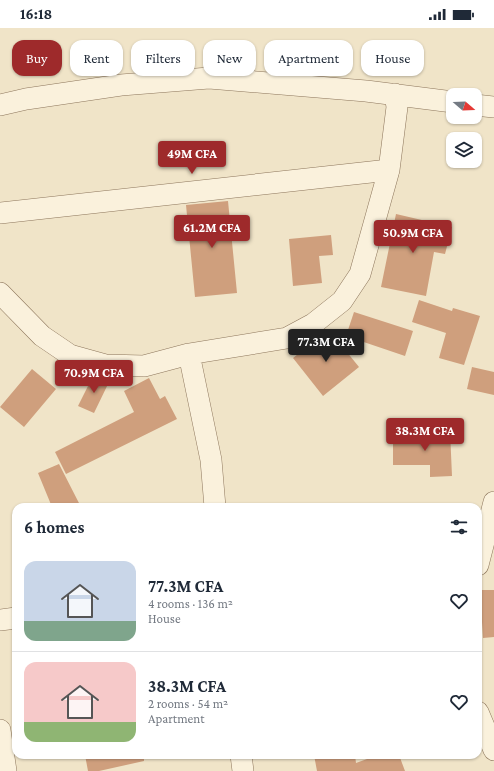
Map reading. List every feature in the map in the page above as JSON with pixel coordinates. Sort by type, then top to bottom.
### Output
[{"type":"street","points":[[0,105],[26,99],[121,85],[209,78],[395,94],[446,101]]},
{"type":"street","points":[[0,293],[42,336],[70,355],[106,365],[144,366],[189,354],[287,338],[313,324],[342,301],[360,274],[388,170],[396,107],[395,94]]},
{"type":"street","points":[[482,106],[494,107]]},
{"type":"street","points":[[0,213],[388,170]]},
{"type":"street","points":[[189,354],[211,460],[215,503]]},
{"type":"street","points":[[482,559],[494,502]]},
{"type":"street","points":[[0,620],[12,618]]},
{"type":"street","points":[[482,722],[494,750]]},
{"type":"street","points":[[1,740],[6,771]]},
{"type":"street","points":[[242,759],[243,771]]},
{"type":"building","points":[[228,201],[237,293],[195,297],[186,205]]},
{"type":"building","points":[[396,214],[452,227],[445,254],[434,252],[426,296],[381,287]]},
{"type":"building","points":[[331,235],[333,255],[319,256],[322,283],[293,286],[289,239]]},
{"type":"building","points":[[419,300],[452,311],[453,308],[480,316],[464,365],[439,358],[446,333],[412,322]]},
{"type":"building","points":[[354,312],[413,331],[405,356],[346,336]]},
{"type":"building","points":[[329,330],[359,367],[323,396],[293,358]]},
{"type":"building","points":[[472,367],[494,372],[494,395],[467,389]]},
{"type":"building","points":[[32,369],[56,389],[24,427],[0,407]]},
{"type":"building","points":[[94,374],[109,382],[94,413],[78,406]]},
{"type":"building","points":[[149,378],[160,399],[165,396],[177,419],[66,474],[55,452],[134,412],[124,391]]},
{"type":"building","points":[[429,431],[450,431],[452,476],[430,477],[430,465],[393,465],[393,436],[429,436]]},
{"type":"building","points":[[59,464],[79,503],[50,503],[38,473]]},
{"type":"building","points":[[482,590],[494,590],[494,637],[483,638]]},
{"type":"building","points":[[86,759],[144,759],[144,761],[99,771],[88,771]]},
{"type":"building","points":[[315,759],[356,759],[356,763],[367,759],[400,759],[405,771],[317,771]]}]
